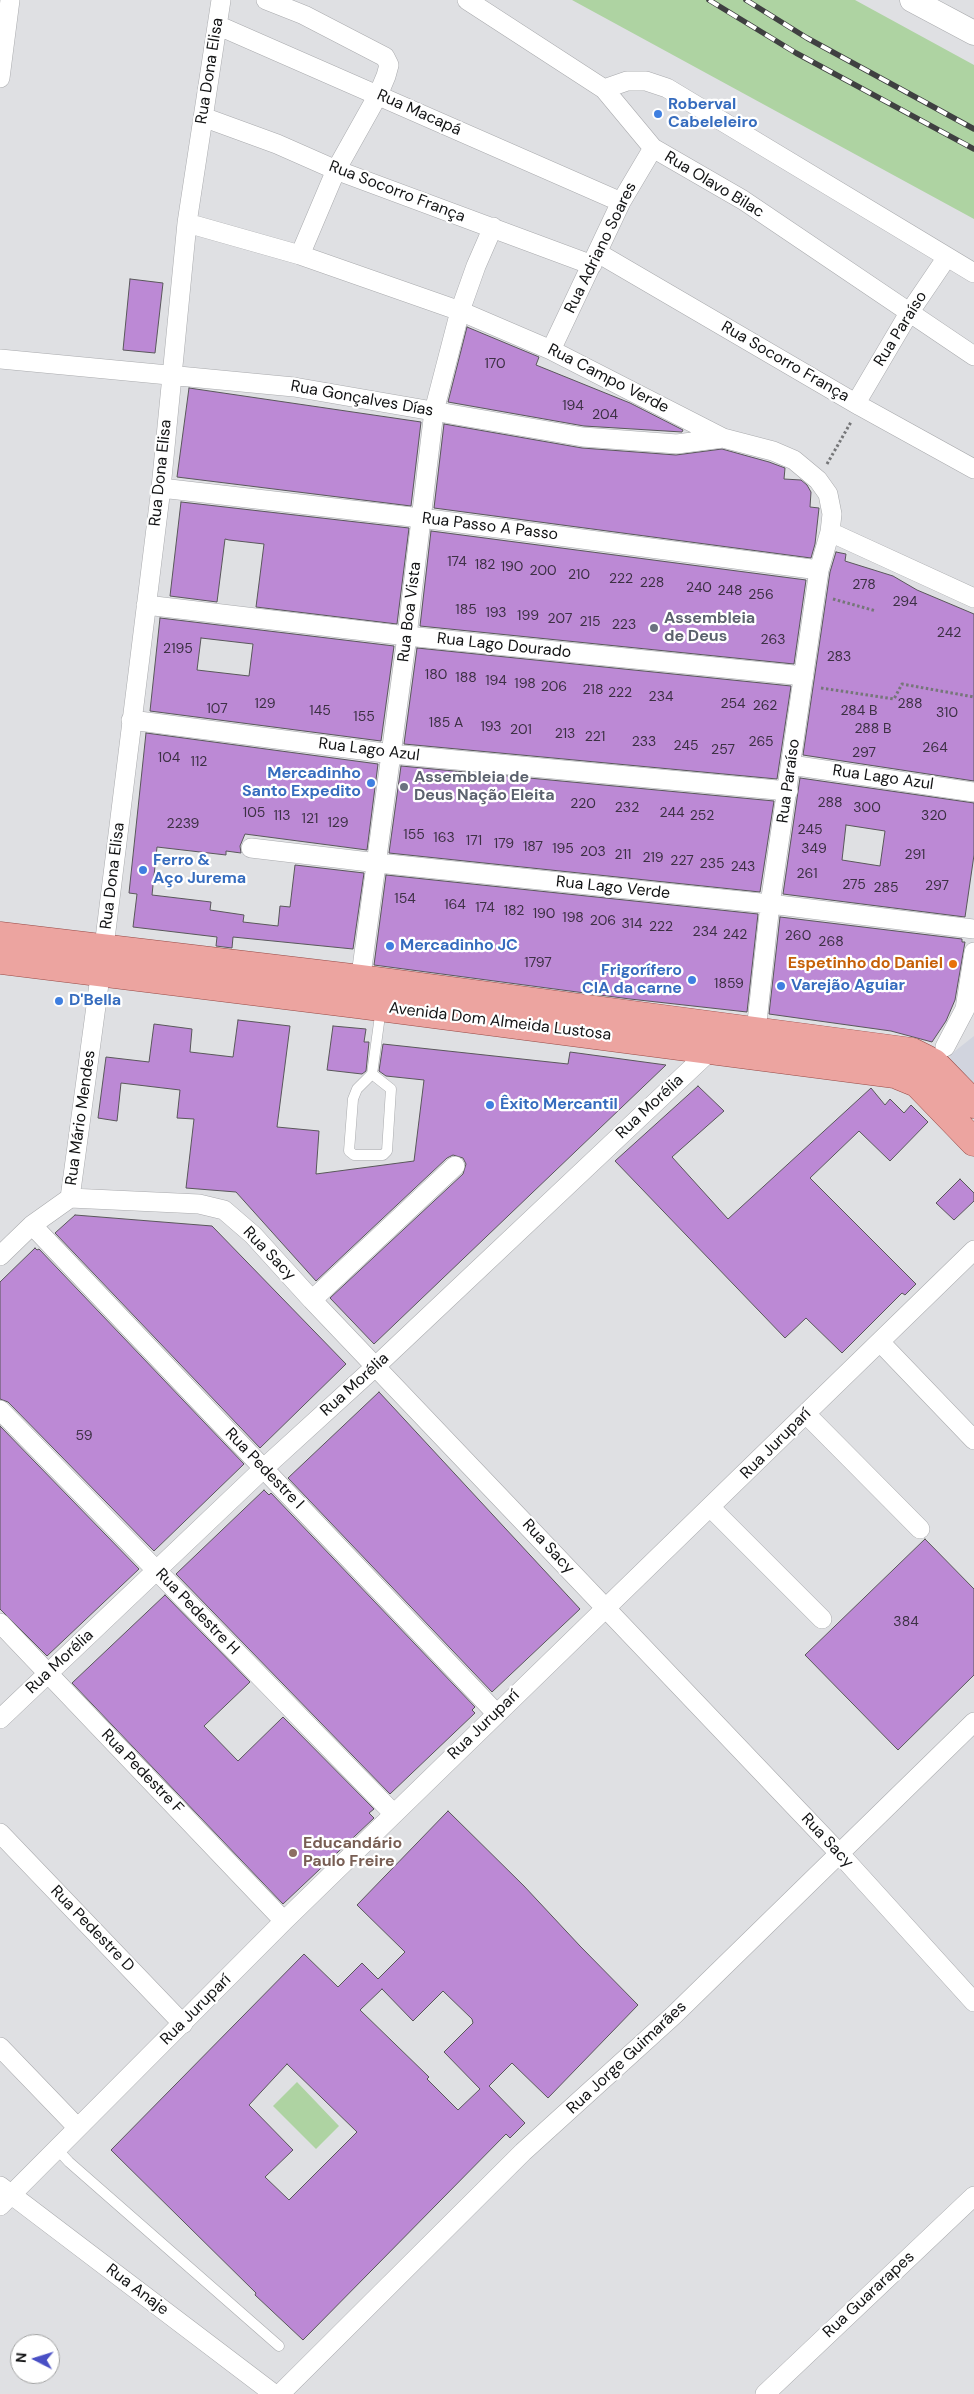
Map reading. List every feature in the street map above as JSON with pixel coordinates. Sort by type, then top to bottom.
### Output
[{"type":"main road","name":"Avenida Dom Almeida Lustosa","points":[[0,936],[102,959],[366,997],[658,1030],[756,1031],[940,1055],[974,1104]]},
{"type":"main road","name":"Avenida Dom Almeida Lustosa","points":[[0,960],[102,959]]},
{"type":"main road","name":"Avenida Dom Almeida Lustosa","points":[[658,1030],[710,1051],[895,1074],[917,1083],[974,1142]]},
{"type":"street","points":[[0,78],[10,0]]},
{"type":"street","name":"Rua Dona Elisa","points":[[102,959],[160,488],[187,223],[221,0]]},
{"type":"street","points":[[266,0],[304,15],[385,57],[389,66],[378,95],[336,170],[300,255]]},
{"type":"street","name":"Rua Olavo Bilac","points":[[467,0],[604,89],[653,148],[743,200],[974,356]]},
{"type":"street","points":[[912,0],[973,30]]},
{"type":"street","name":"Rua Macapá","points":[[217,24],[621,202]]},
{"type":"street","points":[[604,89],[627,81],[646,81],[666,88],[974,272]]},
{"type":"street","name":"Rua Socorro França","points":[[203,117],[277,144],[336,170],[493,227],[595,259],[974,469]]},
{"type":"street","name":"Rua Adriano Soares","points":[[551,350],[621,202],[653,148]]},
{"type":"street","name":"Rua Campo Verde","points":[[187,223],[300,255],[460,310],[551,350],[723,438],[773,451],[794,460],[818,480],[828,494],[832,514],[830,532]]},
{"type":"street","name":"Rua Boa Vista","points":[[366,997],[378,863],[434,411],[460,310],[493,227]]},
{"type":"street","name":"Rua Paraíso","points":[[858,405],[909,313],[948,257]]},
{"type":"street","name":"Rua Gonçalves Días","points":[[0,359],[294,386],[583,437],[678,444],[723,438]]},
{"type":"street","name":"Rua Passo A Passo","points":[[160,488],[421,518],[819,570]]},
{"type":"street","points":[[830,532],[974,598]]},
{"type":"street","name":"Rua Paraíso","points":[[756,1031],[770,904],[819,570],[830,532]]},
{"type":"street","name":"Rua Lago Dourado","points":[[146,605],[803,680]]},
{"type":"street","name":"Rua Lago Azul","points":[[131,720],[392,754],[788,791]]},
{"type":"street","name":"Rua Lago Azul","points":[[791,765],[974,792]]},
{"type":"street","name":"Rua Lago Verde","points":[[251,848],[770,904],[974,929]]},
{"type":"street","points":[[940,1055],[965,1009],[974,952]]},
{"type":"street","name":"Rua Mário Mendes","points":[[0,1256],[32,1225],[70,1198],[102,959]]},
{"type":"street","points":[[940,1055],[974,1022]]},
{"type":"street","name":"Rua Morélia","points":[[0,1719],[263,1469],[376,1366],[710,1051]]},
{"type":"street","points":[[312,1300],[455,1166]]},
{"type":"street","name":"Rua Sacy","points":[[70,1198],[199,1204],[224,1210],[253,1235],[312,1300],[839,1853],[974,2002]]},
{"type":"street","name":"Rua Pedestre I","points":[[32,1225],[496,1713]]},
{"type":"street","name":"Rua Juruparí","points":[[4,2196],[183,2024],[284,1921],[496,1713],[711,1508],[974,1250]]},
{"type":"street","points":[[880,1342],[974,1440]]},
{"type":"street","name":"Rua Pedestre H","points":[[0,1410],[394,1814]]},
{"type":"street","points":[[806,1414],[920,1529]]},
{"type":"street","points":[[711,1508],[822,1618]]},
{"type":"street","name":"Rua Pedestre F","points":[[0,1622],[284,1921]]},
{"type":"street","name":"Rua Jorge Guimarães","points":[[280,2394],[523,2152],[674,2016],[974,1722]]},
{"type":"street","name":"Rua Pedestre D","points":[[0,1833],[183,2024]]},
{"type":"street","points":[[0,2047],[77,2127]]},
{"type":"street","name":"Rua Anaje","points":[[4,2196],[274,2394]]},
{"type":"street","name":"Rua Guararapes","points":[[764,2394],[974,2196]]},
{"type":"lane","points":[[366,997],[372,1074],[391,1089],[387,1150],[383,1155],[354,1155],[349,1150],[353,1099],[357,1089],[372,1074]]},
{"type":"lane","points":[[56,2148],[69,2162],[279,2346]]},
{"type":"path","points":[[818,480],[858,405]]},
{"type":"path","points":[[816,593],[876,611]]},
{"type":"path","points":[[803,680],[894,699],[902,684],[974,697]]},
{"type":"shaded area","points":[[974,1036],[974,1086],[951,1062],[950,1055]]},
{"type":"green space","points":[[572,0],[855,0],[974,65],[974,219]]},
{"type":"green space","points":[[297,2082],[339,2126],[316,2149],[273,2106]]},
{"type":"building","points":[[130,279],[163,283],[155,353],[123,350]]},
{"type":"building","points":[[467,327],[539,357],[536,365],[630,403],[683,430],[682,432],[584,426],[448,402]]},
{"type":"building","points":[[189,388],[421,422],[411,506],[177,477]]},
{"type":"building","points":[[444,424],[582,448],[676,455],[722,449],[769,462],[785,468],[784,479],[801,480],[807,485],[811,492],[810,507],[819,508],[815,544],[811,558],[434,508]]},
{"type":"building","points":[[181,502],[409,528],[397,624],[256,607],[264,544],[225,539],[217,602],[170,596]]},
{"type":"building","points":[[431,531],[806,580],[794,664],[420,626]]},
{"type":"building","points":[[836,552],[846,554],[845,561],[893,576],[917,590],[974,614],[974,781],[803,755],[830,572]]},
{"type":"building","points":[[160,618],[394,646],[381,741],[150,711]],"holes":[[[201,638],[253,644],[249,676],[197,670]]]},
{"type":"building","points":[[417,648],[791,686],[777,779],[404,744]]},
{"type":"building","points":[[146,733],[378,764],[367,850],[245,834],[240,846],[241,853],[226,851],[226,855],[157,847],[152,895],[211,902],[210,910],[244,915],[243,922],[278,926],[280,906],[290,907],[295,865],[364,873],[353,949],[233,937],[232,948],[216,946],[217,937],[133,927],[137,894],[129,893]]},
{"type":"building","points":[[401,766],[774,801],[760,892],[389,853]]},
{"type":"building","points":[[800,778],[974,803],[974,855],[965,917],[783,894]],"holes":[[[846,825],[885,831],[880,866],[842,860]]]},
{"type":"building","points":[[386,875],[758,914],[747,1012],[630,999],[374,965]]},
{"type":"building","points":[[780,917],[962,939],[962,942],[965,942],[955,1000],[946,1021],[932,1042],[891,1031],[769,1014]]},
{"type":"building","points":[[238,1020],[290,1026],[277,1127],[319,1131],[316,1174],[414,1161],[424,1080],[386,1076],[379,1071],[383,1044],[568,1064],[570,1052],[666,1065],[374,1344],[330,1298],[463,1174],[466,1164],[463,1158],[453,1155],[447,1158],[316,1281],[236,1192],[186,1188],[194,1119],[177,1118],[180,1090],[121,1083],[117,1121],[98,1118],[106,1057],[149,1062],[154,1024],[192,1029],[190,1052],[233,1057]]},
{"type":"building","points":[[333,1026],[366,1029],[364,1042],[369,1042],[366,1071],[362,1074],[327,1070]]},
{"type":"building","points":[[698,1086],[724,1111],[672,1157],[728,1219],[871,1088],[885,1105],[890,1099],[904,1113],[911,1105],[928,1122],[890,1161],[859,1131],[810,1178],[916,1284],[905,1295],[902,1293],[842,1353],[806,1318],[785,1338],[615,1161]]},
{"type":"building","points":[[960,1179],[974,1193],[974,1201],[954,1220],[936,1203]]},
{"type":"building","points":[[75,1215],[212,1226],[346,1364],[260,1448],[55,1233]]},
{"type":"building","points":[[35,1248],[39,1249],[244,1464],[154,1551],[8,1402],[0,1399],[0,1282]]},
{"type":"building","points":[[379,1392],[580,1609],[492,1692],[288,1478]]},
{"type":"building","points":[[0,1426],[139,1569],[47,1656],[0,1609]]},
{"type":"building","points":[[264,1490],[269,1495],[271,1493],[475,1707],[472,1710],[475,1713],[390,1794],[176,1574]]},
{"type":"building","points":[[925,1539],[974,1589],[974,1675],[898,1750],[805,1655]]},
{"type":"building","points":[[165,1595],[250,1682],[204,1726],[238,1761],[283,1717],[374,1809],[369,1813],[374,1818],[283,1904],[72,1683]]},
{"type":"building","points":[[448,1811],[524,1886],[638,2005],[548,2098],[512,2063],[489,2086],[525,2123],[510,2138],[506,2134],[303,2340],[255,2295],[256,2293],[111,2150],[304,1954],[338,1987],[362,1963],[378,1979],[405,1952],[357,1905]],"holes":[[[382,1989],[413,2021],[443,1991],[472,2019],[473,2023],[444,2052],[480,2089],[458,2110],[427,2079],[429,2077],[360,2010]],[[287,2064],[357,2132],[289,2200],[265,2177],[293,2150],[249,2105]]]},
{"type":"railway","points":[[709,0],[796,53],[974,149]]},
{"type":"railway","points":[[746,0],[807,38],[974,129]]},
{"type":"place","name":"Roberval Cabeleleiro","points":[[658,114]]},
{"type":"place","name":"Assembleia de Deus","points":[[654,628]]},
{"type":"place","name":"Mercadinho Santo Expedito","points":[[371,783]]},
{"type":"place","name":"Assembleia de Deus Nação Eleita","points":[[404,787]]},
{"type":"place","name":"Ferro & Aço Jurema","points":[[143,870]]},
{"type":"place","name":"Mercadinho JC","points":[[390,946]]},
{"type":"place","name":"Espetinho do Daniel","points":[[953,964]]},
{"type":"place","name":"Frigorífero CIA da carne","points":[[692,980]]},
{"type":"place","name":"Varejão Aguiar","points":[[781,986]]},
{"type":"place","name":"D'Bella","points":[[59,1001]]},
{"type":"place","name":"Êxito Mercantil","points":[[490,1105]]},
{"type":"place","name":"Educandário Paulo Freire","points":[[293,1853]]}]
